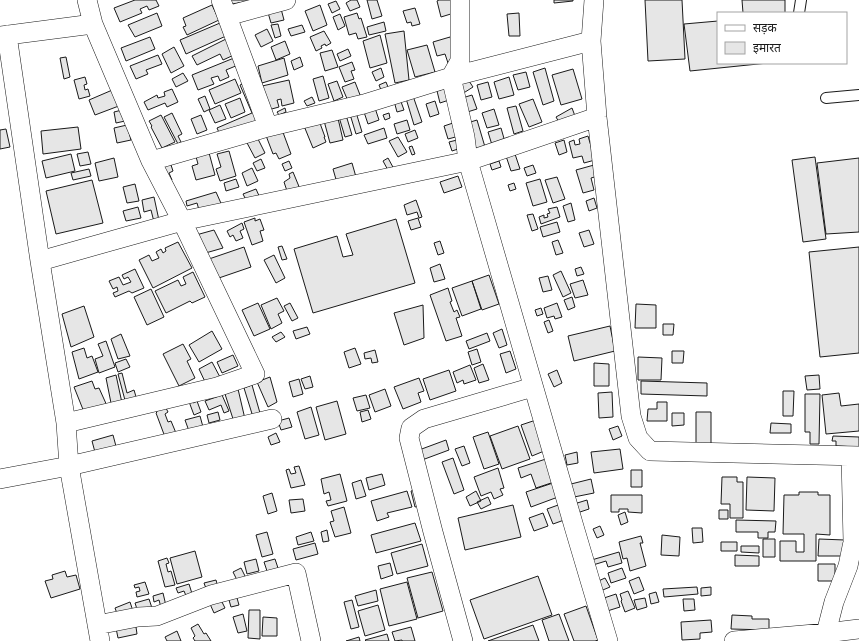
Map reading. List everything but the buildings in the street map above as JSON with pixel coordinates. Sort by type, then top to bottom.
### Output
[{"type":"street","points":[[66,423],[218,387],[255,374],[182,221],[151,161],[93,24],[87,0]]},
{"type":"street","points":[[268,126],[224,8],[286,0]]},
{"type":"street","points":[[460,0],[460,61],[451,77],[465,138],[468,161],[608,641]]},
{"type":"street","points":[[594,0],[591,40],[597,117],[631,416],[638,438],[650,450],[855,456],[853,542],[848,566],[834,602],[826,637]]},
{"type":"street","points":[[93,24],[3,36],[66,423],[69,466],[99,633],[138,618],[157,616],[211,595],[296,573],[311,641]]},
{"type":"street","points":[[151,161],[268,126],[364,104],[451,77],[591,40]]},
{"type":"street","points":[[40,261],[182,221],[468,161],[597,117]]},
{"type":"street","points":[[463,641],[409,438],[411,428],[424,419],[533,387]]},
{"type":"street","points":[[0,479],[69,466],[272,420]]},
{"type":"street","points":[[734,641],[826,637],[859,629]]},
{"type":"lane","points":[[799,12],[801,0]]},
{"type":"lane","points":[[826,98],[859,95]]}]
